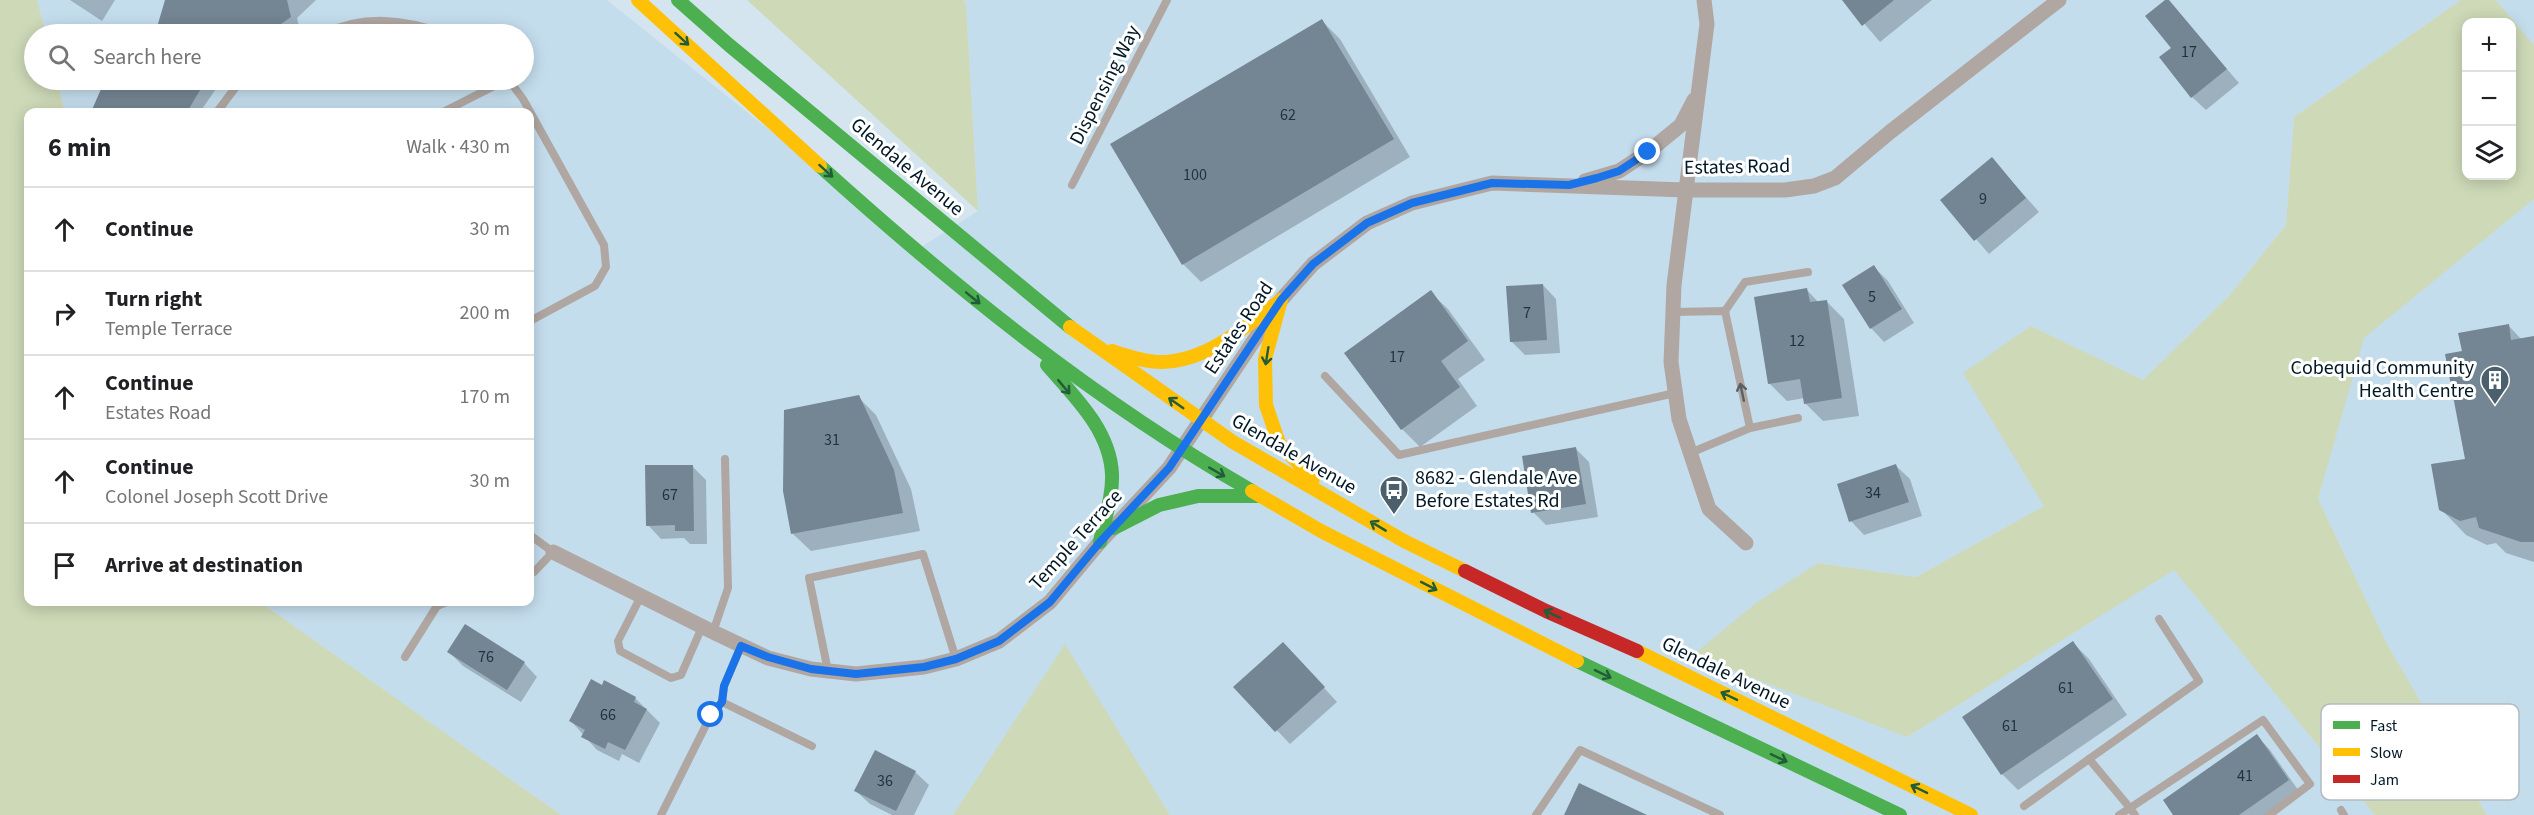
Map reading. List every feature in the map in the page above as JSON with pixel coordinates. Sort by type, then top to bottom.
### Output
[{"type":"main road","points":[[638,0],[889,228],[1027,342],[1183,450],[1257,496],[1534,640],[1900,815]]},
{"type":"main road","name":"Glendale Avenue","points":[[678,0],[738,53],[1084,339],[1233,442],[1404,541],[1546,611],[1670,666],[1971,815]]},
{"type":"main road","points":[[1084,339],[1122,355],[1149,361],[1191,358],[1223,342],[1281,300]]},
{"type":"main road","points":[[1281,300],[1265,359],[1266,405],[1279,443],[1300,469],[1338,502]]},
{"type":"main road","points":[[1027,342],[1095,423],[1110,456],[1112,475],[1100,542]]},
{"type":"main road","points":[[1114,528],[1159,505],[1198,496],[1257,496]]},
{"type":"street","points":[[1704,0],[1707,24],[1674,285],[1671,363],[1679,419],[1709,509],[1746,543]]},
{"type":"street","name":"Estates Road","points":[[1202,421],[1281,300],[1313,264],[1367,223],[1412,203],[1492,183],[1685,190],[1785,190],[1814,186],[1835,178],[2059,0]]},
{"type":"street","points":[[1569,185],[1619,171],[1648,152],[1681,125],[1698,92]]},
{"type":"street","name":"Temple Terrace","points":[[553,552],[707,630],[768,657],[828,671],[856,674],[924,667],[956,659],[999,641],[1050,602],[1100,542],[1169,468],[1202,421]]},
{"type":"lane","name":"Dispensing Way","points":[[1072,185],[1167,0]]},
{"type":"lane","points":[[348,24],[384,20],[418,24]]},
{"type":"lane","points":[[220,108],[234,90]]},
{"type":"lane","points":[[451,108],[488,90]]},
{"type":"lane","points":[[516,90],[528,108]]},
{"type":"lane","points":[[534,119],[604,245],[606,267],[595,286],[534,319]]},
{"type":"lane","points":[[1750,428],[1725,311],[1745,282],[1808,272]]},
{"type":"lane","points":[[1673,312],[1725,311]]},
{"type":"lane","points":[[1325,376],[1399,455],[1675,393]]},
{"type":"lane","points":[[1690,453],[1750,428],[1798,418]]},
{"type":"lane","points":[[641,596],[618,641],[620,651],[671,678],[681,675],[728,588],[725,459]]},
{"type":"lane","points":[[534,539],[553,552],[534,572]]},
{"type":"lane","points":[[828,671],[809,578],[923,554],[956,659]]},
{"type":"lane","points":[[405,657],[437,606]]},
{"type":"lane","points":[[2024,806],[2199,681],[2159,619]]},
{"type":"lane","points":[[661,815],[711,715],[722,702],[724,686],[741,646]]},
{"type":"lane","points":[[722,702],[812,746]]},
{"type":"lane","points":[[2119,815],[2132,812],[2263,720],[2310,784],[2270,815]]},
{"type":"lane","points":[[1536,815],[1580,750],[1720,815]]},
{"type":"lane","points":[[2089,759],[2132,812]]},
{"type":"shaded area","points":[[37,0],[607,0],[918,249],[978,211],[966,4],[963,0],[2461,0],[2294,117],[2286,225],[2229,296],[2143,380],[2031,326],[2044,506],[1916,577],[1818,563],[1907,737],[2174,569],[2321,749],[2321,800],[2363,800],[2375,815],[1170,815],[1065,645],[953,815],[561,815],[266,606],[534,606],[534,108],[64,108],[60,90],[534,90],[534,24],[43,24]]},
{"type":"shaded area","points":[[2496,0],[2534,0],[2534,45],[2516,24],[2516,18],[2511,18]]},
{"type":"shaded area","points":[[2534,199],[2534,815],[2487,815],[2478,800],[2519,800],[2519,704],[2422,704],[2387,644],[2318,499],[2363,338]]},
{"type":"green space","points":[[0,0],[37,0],[43,24],[24,24],[24,90],[60,90],[64,108],[24,108],[24,606],[266,606],[561,815],[0,815]]},
{"type":"green space","points":[[747,0],[963,0],[966,4],[978,211]]},
{"type":"green space","points":[[2461,0],[2496,0],[2511,18],[2462,18],[2462,180],[2516,180],[2516,24],[2534,45],[2534,199],[2364,338],[2318,499],[2387,644],[2422,704],[2321,704],[2321,749],[2174,570],[1907,737],[1693,655],[1756,603],[1818,563],[1916,577],[2044,506],[1963,373],[2031,326],[2143,380],[2229,296],[2286,225],[2294,117]]},
{"type":"green space","points":[[1065,644],[1170,815],[953,815]]},
{"type":"green space","points":[[2363,800],[2478,800],[2487,815],[2375,815]]},
{"type":"building","points":[[165,0],[287,0],[291,17],[281,24],[158,24]]},
{"type":"building","points":[[1842,0],[1894,0],[1862,26]]},
{"type":"building","points":[[2165,0],[2169,0],[2227,69],[2191,98],[2159,57],[2171,48],[2145,16]]},
{"type":"building","points":[[1322,19],[1394,139],[1182,265],[1110,144]]},
{"type":"building","points":[[101,90],[200,90],[189,108],[93,108]]},
{"type":"building","points":[[1992,157],[2026,198],[1974,241],[1940,200]]},
{"type":"building","points":[[1874,265],[1902,309],[1870,329],[1842,285]]},
{"type":"building","points":[[1543,284],[1547,340],[1510,342],[1506,286]]},
{"type":"building","points":[[1807,288],[1810,302],[1827,300],[1842,398],[1804,404],[1800,379],[1768,384],[1754,297]]},
{"type":"building","points":[[1431,290],[1468,341],[1441,361],[1460,387],[1401,430],[1344,353]]},
{"type":"building","name":"Cobequid Community Health Centre","points":[[2509,324],[2511,340],[2534,336],[2534,542],[2521,542],[2479,528],[2476,517],[2460,521],[2439,510],[2431,464],[2465,459],[2445,354],[2462,351],[2458,333]]},
{"type":"building","points":[[859,395],[894,470],[903,513],[791,534],[783,491],[784,410]]},
{"type":"building","points":[[1576,447],[1586,504],[1531,513],[1522,456]]},
{"type":"building","points":[[1896,464],[1909,502],[1849,522],[1837,484]]},
{"type":"building","points":[[645,465],[693,465],[694,531],[675,531],[675,525],[646,526]]},
{"type":"building","points":[[465,624],[525,662],[507,690],[447,652]]},
{"type":"building","points":[[2073,641],[2113,699],[2001,775],[1962,717]]},
{"type":"building","points":[[1283,642],[1325,687],[1275,732],[1233,687]]},
{"type":"building","points":[[591,679],[602,685],[604,680],[636,697],[634,702],[647,709],[625,750],[608,742],[605,749],[581,737],[585,730],[569,721]]},
{"type":"building","points":[[2257,734],[2289,780],[2239,815],[2173,815],[2163,800]]},
{"type":"building","points":[[875,750],[916,771],[896,811],[854,791]]},
{"type":"building","points":[[1579,783],[1647,815],[1564,815]]},
{"type":"traffic: fast","points":[[678,0],[729,45],[1070,327]]},
{"type":"traffic: fast","points":[[820,166],[922,255],[1027,340],[1137,419],[1252,491]]},
{"type":"traffic: fast","points":[[1047,365],[1098,428],[1110,458],[1111,491],[1100,542]]},
{"type":"traffic: fast","points":[[1114,528],[1159,505],[1198,496],[1257,496]]},
{"type":"traffic: fast","points":[[1577,661],[1900,815]]},
{"type":"traffic: slow","points":[[638,0],[820,166]]},
{"type":"traffic: slow","points":[[1281,300],[1265,359],[1266,405],[1279,443],[1313,479]]},
{"type":"traffic: slow","points":[[1112,351],[1156,362],[1195,356],[1240,331],[1281,300]]},
{"type":"traffic: slow","points":[[1070,327],[1233,442],[1404,541],[1465,571]]},
{"type":"traffic: slow","points":[[1252,491],[1321,531],[1577,661]]},
{"type":"traffic: slow","points":[[1637,651],[1971,815]]},
{"type":"traffic: jam","points":[[1465,571],[1546,611],[1637,651]]},
{"type":"place","name":"Cobequid Community Health Centre","points":[[2495,406]]},
{"type":"place","name":"8682 - Glendale Ave Before Estates Rd","points":[[1394,516]]},
{"type":"route","points":[[711,715],[722,702],[724,686],[741,646],[768,657],[811,669],[856,674],[924,667],[956,659],[999,641],[1050,602],[1100,542],[1169,468],[1281,300],[1313,264],[1367,223],[1412,203],[1492,183],[1569,185],[1597,178],[1619,171],[1648,152]]}]
